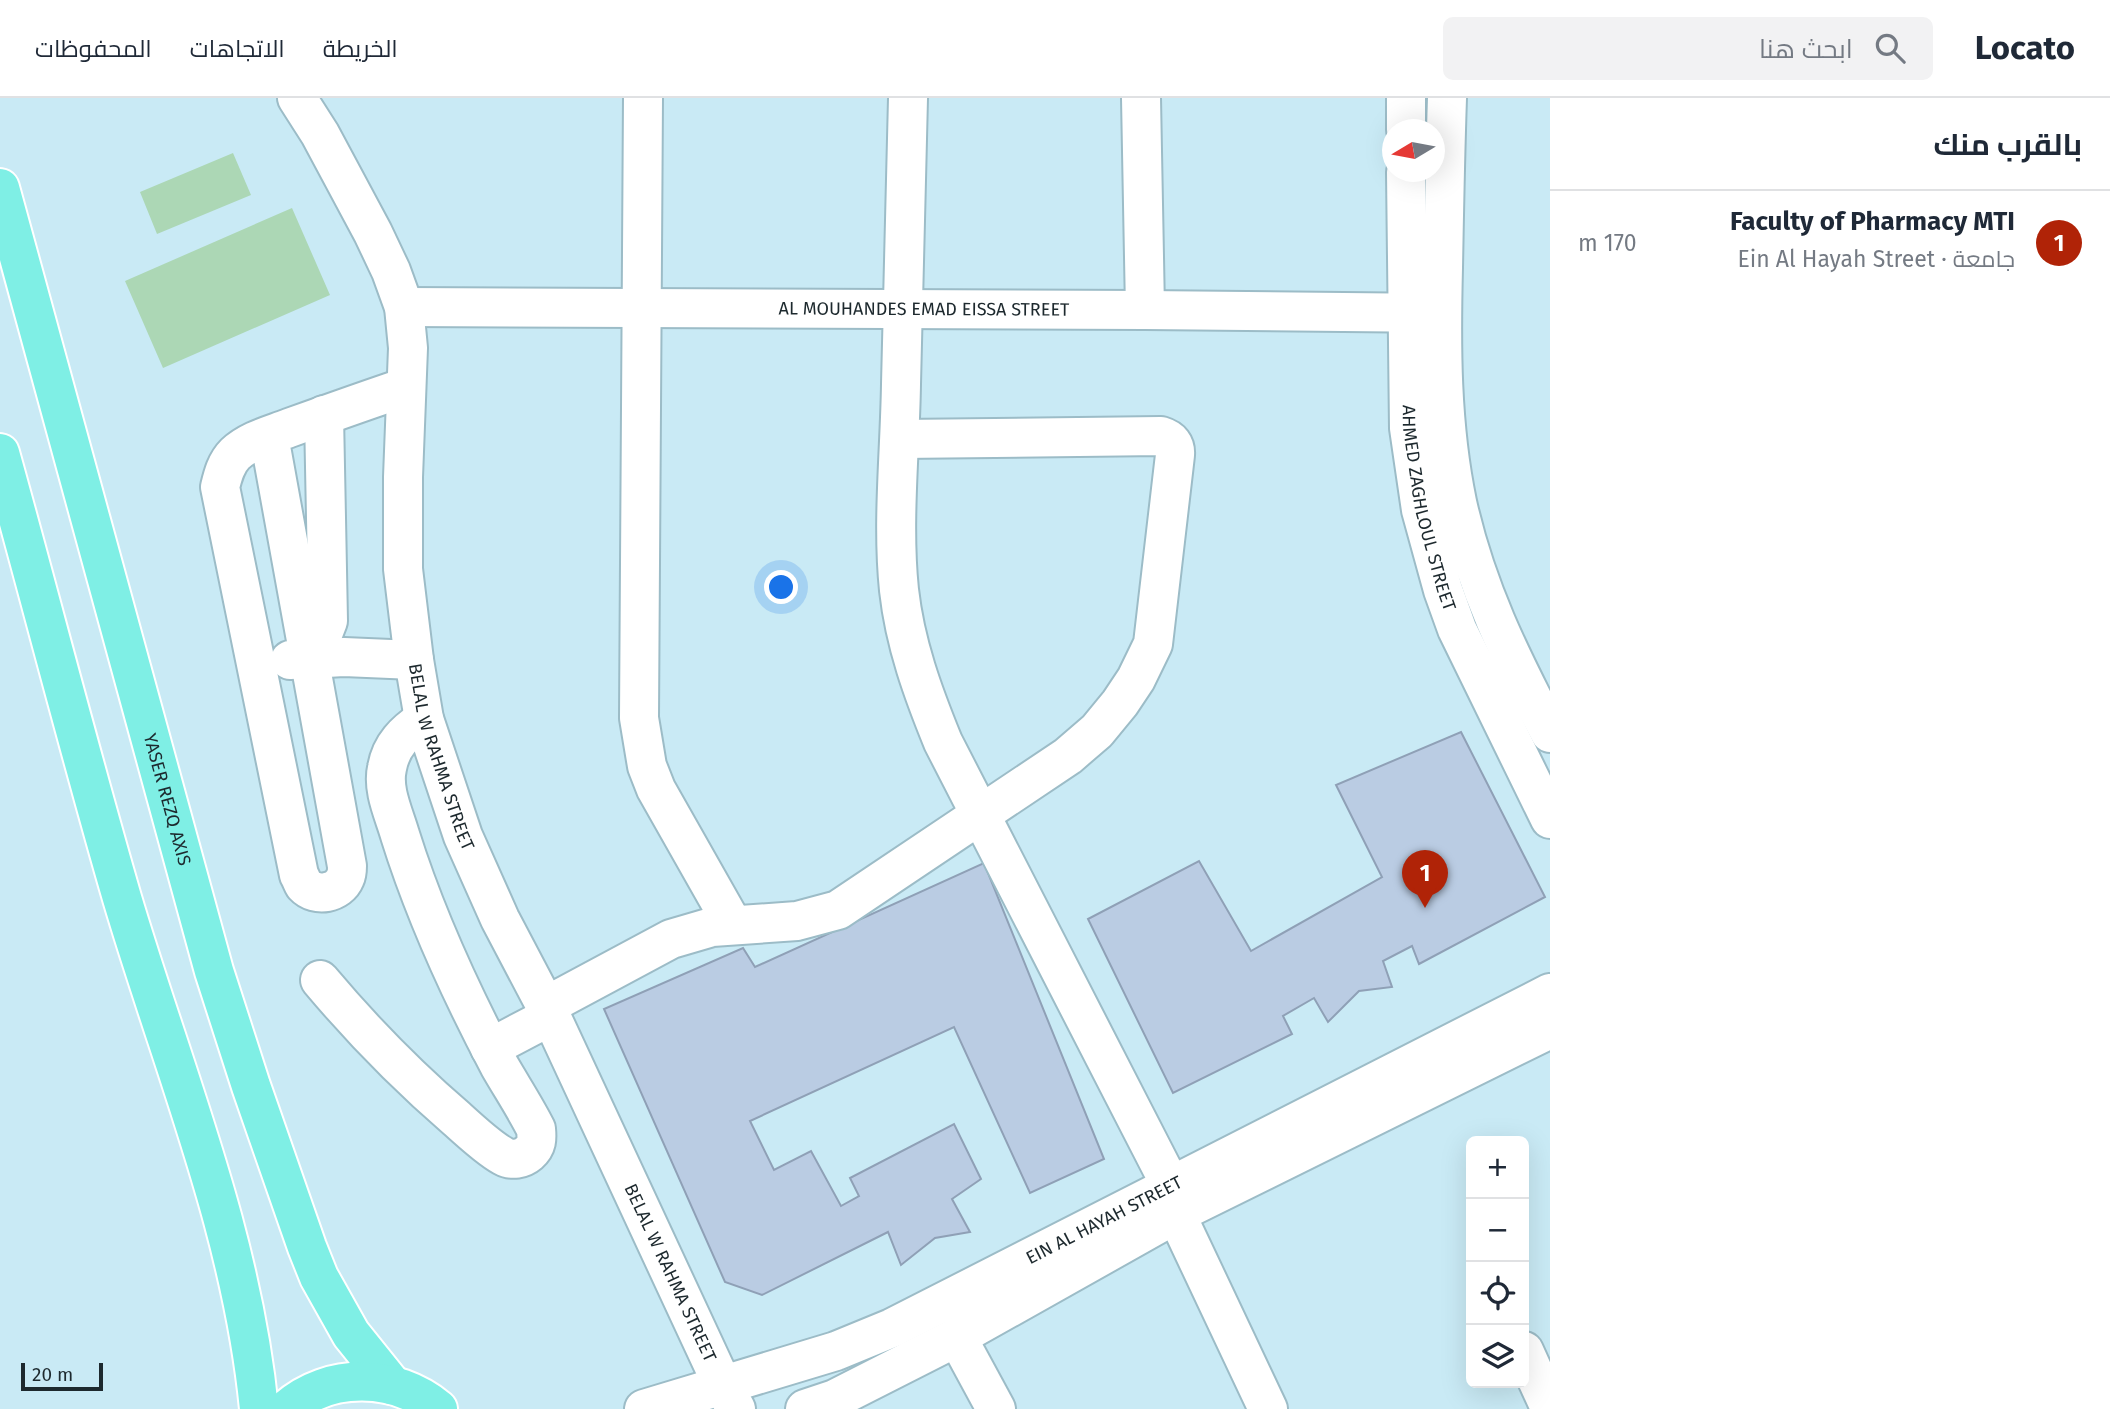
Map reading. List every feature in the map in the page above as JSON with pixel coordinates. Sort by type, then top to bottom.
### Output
[{"type":"main road","name":"YASER REZQ AXIS","points":[[0,188],[214,971],[234,1035],[302,1235],[319,1277],[351,1334],[392,1385]]},
{"type":"main road","points":[[0,453],[122,897],[222,1213],[247,1320],[259,1409]]},
{"type":"main road","points":[[287,1409],[308,1394],[328,1386],[371,1381],[412,1392],[438,1409]]},
{"type":"street","name":"BELAL W RAHMA STREET","points":[[297,98],[320,134],[373,233],[404,307],[408,348],[403,569],[424,719],[463,836],[500,919],[548,1011],[729,1397]]},
{"type":"street","points":[[643,98],[639,706],[642,743],[647,766],[667,810],[733,925]]},
{"type":"street","points":[[908,98],[896,539],[899,591],[908,643],[923,694],[943,742],[1173,1200],[1268,1409]]},
{"type":"street","points":[[1141,98],[1145,310]]},
{"type":"street","points":[[1406,98],[1406,119]]},
{"type":"street","name":"AHMED ZAGHLOUL STREET","points":[[1447,98],[1409,428],[1414,469],[1431,550],[1457,629],[1550,819]]},
{"type":"street","name":"AHMED ZAGHLOUL STREET","points":[[1407,182],[1424,313],[1450,465],[1467,540],[1491,614],[1550,733]]},
{"type":"street","name":"AL MOUHANDES EMAD EISSA STREET","points":[[404,307],[1424,313]]},
{"type":"street","points":[[269,436],[347,866],[345,878],[338,888],[327,893],[315,892],[304,885],[299,875],[220,487],[224,470],[234,455],[247,444],[324,415],[406,387]]},
{"type":"street","points":[[310,658],[318,647],[328,621],[324,415]]},
{"type":"street","points":[[490,1048],[671,939],[712,927],[787,923],[838,910],[1068,756],[1097,731],[1136,680],[1153,644],[1176,450],[1171,440],[1161,436],[900,439]]},
{"type":"street","points":[[1457,629],[1491,614]]},
{"type":"street","points":[[255,665],[310,658],[379,657],[414,660]]},
{"type":"street","points":[[320,980],[376,1044],[448,1111],[504,1157],[525,1157],[533,1150],[537,1140],[536,1129],[490,1048],[448,961],[425,905],[387,792],[386,770],[393,749],[406,732],[424,719]]},
{"type":"street","name":"EIN AL HAYAH STREET","points":[[805,1409],[835,1399],[957,1337],[1173,1200],[1550,993]]},
{"type":"street","name":"EIN AL HAYAH STREET","points":[[644,1409],[729,1397],[892,1328],[1550,1029]]},
{"type":"street","points":[[957,1337],[996,1409]]},
{"type":"street","points":[[1529,1364],[1545,1407]]},
{"type":"green space","points":[[233,153],[251,195],[157,234],[140,192]]},
{"type":"green space","points":[[292,208],[330,295],[163,368],[125,281]]},
{"type":"building","points":[[1461,732],[1545,897],[1419,964],[1412,946],[1383,961],[1392,987],[1359,991],[1328,1022],[1314,998],[1283,1016],[1292,1034],[1173,1093],[1088,919],[1199,861],[1251,951],[1382,877],[1336,785]]},
{"type":"building","points":[[984,863],[1104,1159],[1030,1193],[954,1027],[750,1121],[774,1170],[811,1151],[841,1206],[859,1196],[850,1178],[954,1124],[981,1179],[952,1199],[970,1232],[935,1238],[901,1265],[888,1232],[762,1295],[725,1282],[604,1009],[743,948],[755,967]]},
{"type":"place","name":"Faculty of Pharmacy MTI","points":[[1425,908]]}]
